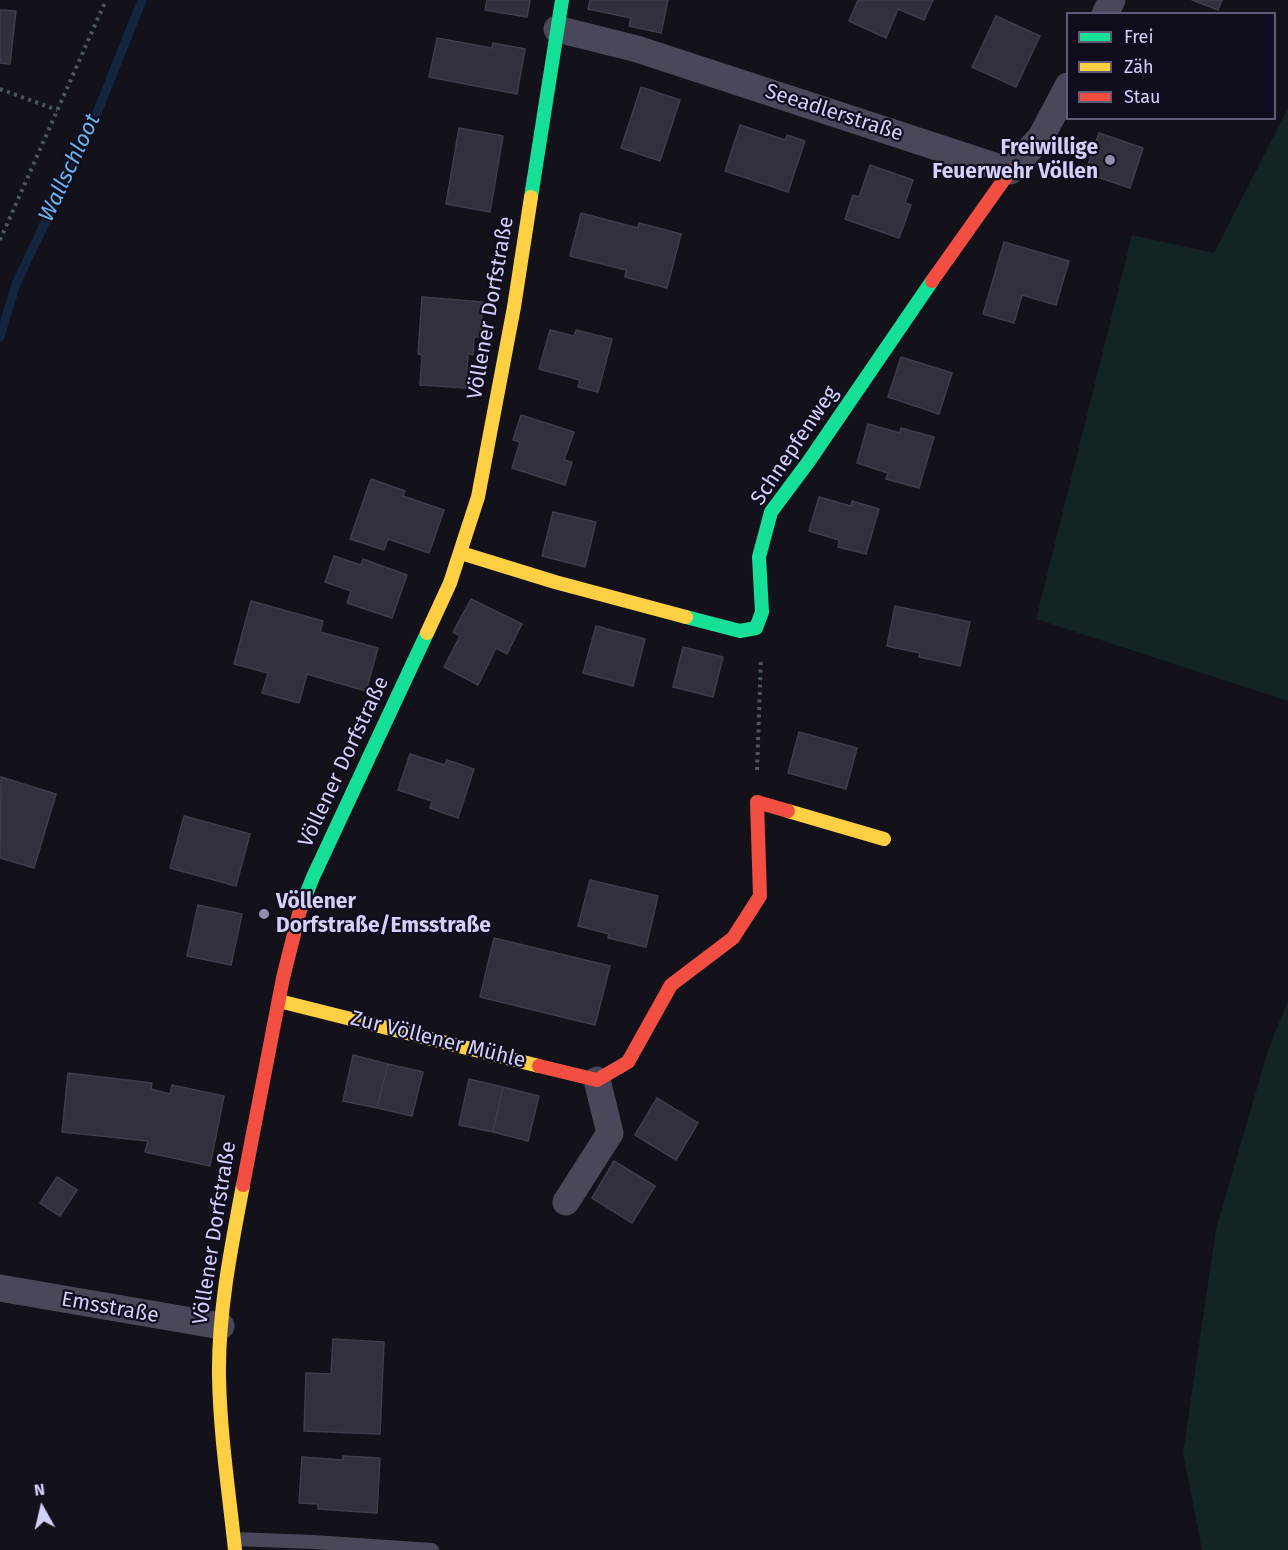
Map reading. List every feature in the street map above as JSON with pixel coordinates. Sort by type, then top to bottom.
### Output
[{"type":"street","name":"Völlener Dorfstraße","points":[[235,1545],[221,1416],[219,1376],[221,1326],[235,1226],[296,920],[313,877],[404,686],[450,583],[478,497],[514,307],[562,0]]},
{"type":"street","name":"Seeadlerstraße","points":[[557,29],[637,49],[1010,171]]},
{"type":"street","points":[[1010,171],[1041,137],[1066,90]]},
{"type":"street","name":"Schnepfenweg","points":[[756,628],[762,612],[759,557],[771,512],[822,443],[1010,171]]},
{"type":"street","points":[[461,553],[555,582],[740,631],[756,628]]},
{"type":"street","points":[[566,1202],[610,1133],[597,1080],[628,1062],[670,985],[733,938],[760,896],[757,802],[884,839]]},
{"type":"street","name":"Zur Völlener Mühle","points":[[279,1001],[597,1080]]},
{"type":"street","name":"Emsstraße","points":[[0,1288],[221,1326]]},
{"type":"lane","points":[[235,1545],[432,1550]]},
{"type":"path","points":[[0,240],[106,0]]},
{"type":"path","points":[[0,89],[57,110]]},
{"type":"path","points":[[756,628],[762,652],[757,802]]},
{"type":"shaded area","points":[[1288,108],[1288,701],[1036,619],[1132,235],[1214,253]]},
{"type":"shaded area","points":[[1288,1001],[1288,1550],[1202,1550],[1183,1453],[1216,1229],[1268,1050]]},
{"type":"building","points":[[487,0],[530,0],[527,17],[485,10]]},
{"type":"building","points":[[590,0],[668,0],[661,33],[629,26],[631,18],[588,9]]},
{"type":"building","points":[[858,0],[933,0],[924,20],[898,9],[886,38],[849,21]]},
{"type":"building","points":[[1192,0],[1222,0],[1218,10]]},
{"type":"building","points":[[0,10],[16,11],[10,64],[0,63]]},
{"type":"building","points":[[996,16],[1040,36],[1016,87],[972,67]]},
{"type":"building","points":[[437,38],[492,48],[493,43],[525,49],[517,94],[429,77]]},
{"type":"building","points":[[641,87],[680,100],[660,161],[621,148]]},
{"type":"building","points":[[740,125],[785,140],[787,135],[805,141],[788,192],[725,171]]},
{"type":"building","points":[[459,128],[503,136],[490,212],[446,204]]},
{"type":"building","points":[[1099,133],[1143,148],[1130,188],[1085,173]]},
{"type":"building","points":[[870,165],[913,180],[905,203],[911,205],[899,238],[845,219],[853,195],[859,197]]},
{"type":"building","points":[[581,213],[638,228],[639,223],[681,234],[667,288],[625,277],[626,270],[570,256]]},
{"type":"building","points":[[1004,242],[1069,261],[1056,305],[1022,295],[1014,323],[983,314]]},
{"type":"building","points":[[422,297],[483,302],[480,337],[474,337],[473,355],[468,353],[466,388],[420,385],[422,355],[418,354]]},
{"type":"building","points":[[550,330],[574,336],[576,330],[612,339],[598,392],[578,387],[580,380],[539,369]]},
{"type":"building","points":[[901,357],[952,373],[939,414],[888,397]]},
{"type":"building","points":[[521,415],[574,432],[564,460],[572,462],[565,485],[512,468],[520,442],[513,440]]},
{"type":"building","points":[[868,424],[900,433],[901,428],[934,437],[919,488],[886,479],[888,473],[857,463]]},
{"type":"building","points":[[371,479],[405,491],[403,496],[444,510],[429,553],[388,539],[384,550],[350,539]]},
{"type":"building","points":[[819,497],[851,506],[852,501],[879,509],[866,554],[838,547],[839,540],[809,531]]},
{"type":"building","points":[[553,512],[596,522],[585,567],[542,556]]},
{"type":"building","points":[[334,556],[361,565],[363,559],[407,575],[392,618],[347,603],[351,591],[325,582]]},
{"type":"building","points":[[471,599],[522,624],[507,654],[496,648],[478,685],[444,667],[460,636],[453,632]]},
{"type":"building","points":[[251,601],[323,621],[320,632],[378,648],[366,691],[307,674],[299,703],[262,693],[268,673],[234,664]]},
{"type":"building","points":[[895,606],[970,622],[960,666],[919,657],[920,653],[887,646]]},
{"type":"building","points":[[596,626],[645,639],[633,686],[583,673]]},
{"type":"building","points":[[683,647],[723,657],[713,697],[673,687]]},
{"type":"building","points":[[799,732],[857,748],[846,789],[788,773]]},
{"type":"building","points":[[410,754],[445,765],[447,760],[474,769],[458,818],[430,808],[432,801],[398,790]]},
{"type":"building","points":[[1,777],[56,794],[34,868],[0,858]]},
{"type":"building","points":[[184,816],[250,834],[236,886],[170,868]]},
{"type":"building","points":[[590,880],[658,896],[646,947],[608,938],[609,934],[578,926]]},
{"type":"building","points":[[198,905],[242,914],[231,965],[187,956]]},
{"type":"building","points":[[494,938],[610,966],[595,1025],[480,997]]},
{"type":"building","points":[[353,1055],[388,1064],[377,1108],[343,1101]]},
{"type":"building","points":[[388,1064],[423,1072],[412,1116],[377,1108]]},
{"type":"building","points":[[68,1073],[152,1083],[151,1089],[170,1094],[172,1085],[224,1096],[210,1166],[145,1152],[148,1141],[62,1132]]},
{"type":"building","points":[[469,1079],[503,1087],[493,1132],[459,1125]]},
{"type":"building","points":[[503,1087],[539,1096],[528,1141],[493,1132]]},
{"type":"building","points":[[657,1098],[698,1123],[676,1160],[635,1135]]},
{"type":"building","points":[[614,1161],[655,1186],[632,1223],[592,1198]]},
{"type":"building","points":[[57,1177],[77,1190],[60,1216],[40,1203]]},
{"type":"building","points":[[333,1339],[384,1342],[380,1434],[304,1431],[306,1373],[331,1374]]},
{"type":"building","points":[[343,1456],[380,1458],[377,1513],[318,1509],[318,1504],[299,1503],[302,1457],[343,1460]]},
{"type":"waterway","name":"Wallschloot","points":[[0,337],[16,284],[97,113],[142,0]]},
{"type":"traffic: fast","points":[[531,197],[562,0]]},
{"type":"traffic: fast","points":[[686,617],[740,631],[756,628],[762,612],[759,557],[771,512],[809,461],[932,281]]},
{"type":"traffic: fast","points":[[300,910],[313,877],[427,633]]},
{"type":"traffic: slow","points":[[427,633],[450,583],[478,497],[514,307],[531,197]]},
{"type":"traffic: slow","points":[[461,553],[555,582],[686,617]]},
{"type":"traffic: slow","points":[[788,811],[884,839]]},
{"type":"traffic: slow","points":[[279,1001],[539,1066]]},
{"type":"traffic: slow","points":[[235,1550],[221,1420],[219,1352],[226,1280],[243,1185]]},
{"type":"traffic: jam","points":[[932,281],[1010,171]]},
{"type":"traffic: jam","points":[[539,1066],[597,1080],[628,1062],[671,985],[733,938],[760,896],[757,802],[788,811]]},
{"type":"traffic: jam","points":[[243,1185],[283,978],[300,910]]},
{"type":"place","name":"Freiwillige Feuerwehr Völlen","points":[[1110,160]]},
{"type":"place","name":"Völlener Dorfstraße/Emsstraße","points":[[264,914]]}]
